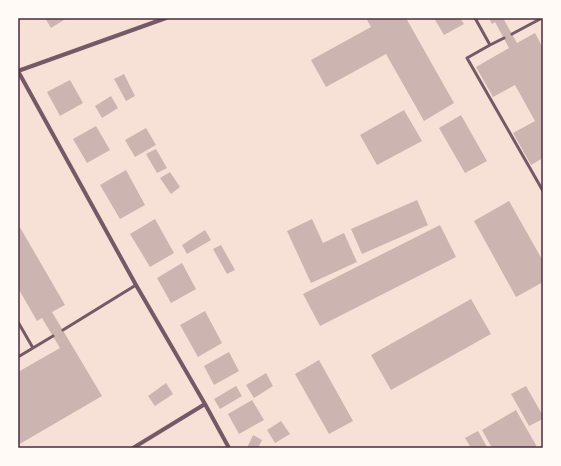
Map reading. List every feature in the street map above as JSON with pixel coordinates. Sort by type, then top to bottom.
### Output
[{"type":"street","points":[[166,18],[18,71],[136,285],[229,448]]},
{"type":"street","points":[[133,448],[205,404]]},
{"type":"lane","points":[[475,18],[490,45]]},
{"type":"lane","points":[[512,34],[542,18]]},
{"type":"lane","points":[[504,38],[467,58],[543,191]]},
{"type":"lane","points":[[63,330],[136,285]]},
{"type":"lane","points":[[18,322],[33,348]]},
{"type":"lane","points":[[18,357],[53,336]]},
{"type":"building","points":[[45,18],[67,18],[51,28]]},
{"type":"building","points":[[366,18],[406,18],[454,103],[424,121],[386,54],[326,87],[311,60],[371,27]]},
{"type":"building","points":[[434,18],[460,18],[464,24],[444,35]]},
{"type":"building","points":[[489,18],[503,18],[517,43],[535,33],[543,48],[543,158],[531,165],[513,133],[535,121],[515,85],[493,97],[476,67],[509,48],[495,22],[492,24]]},
{"type":"building","points":[[124,74],[135,96],[126,101],[114,79]]},
{"type":"building","points":[[70,80],[83,103],[60,116],[47,92]]},
{"type":"building","points":[[111,96],[118,108],[102,118],[95,106]]},
{"type":"building","points":[[404,110],[422,141],[377,165],[360,135]]},
{"type":"building","points":[[461,115],[487,161],[465,173],[439,128]]},
{"type":"building","points":[[96,126],[110,150],[87,163],[73,139]]},
{"type":"building","points":[[146,128],[156,145],[135,157],[125,140]]},
{"type":"building","points":[[156,149],[167,168],[157,173],[146,154]]},
{"type":"building","points":[[126,170],[145,205],[120,219],[100,185]]},
{"type":"building","points":[[170,172],[180,187],[171,194],[160,178]]},
{"type":"building","points":[[417,200],[428,225],[362,254],[351,229]]},
{"type":"building","points":[[509,201],[543,261],[543,282],[516,297],[474,221]]},
{"type":"building","points":[[155,219],[174,253],[150,267],[130,234]]},
{"type":"building","points":[[312,219],[323,243],[344,233],[357,262],[311,283],[287,231]]},
{"type":"building","points":[[18,224],[65,305],[52,312],[102,396],[18,445],[18,372],[60,348],[42,318],[37,321],[18,288]]},
{"type":"building","points":[[440,225],[456,257],[320,326],[303,294]]},
{"type":"building","points":[[205,230],[211,240],[187,254],[182,245]]},
{"type":"building","points":[[221,245],[235,270],[227,274],[213,249]]},
{"type":"building","points":[[182,263],[196,289],[171,303],[157,278]]},
{"type":"building","points":[[471,299],[491,334],[391,390],[371,355]]},
{"type":"building","points":[[205,311],[222,343],[198,357],[180,325]]},
{"type":"building","points":[[229,352],[239,371],[214,385],[204,366]]},
{"type":"building","points":[[319,360],[353,421],[329,434],[295,374]]},
{"type":"building","points":[[266,373],[273,386],[254,398],[246,385]]},
{"type":"building","points":[[166,383],[173,394],[155,406],[148,396]]},
{"type":"building","points":[[236,386],[242,396],[220,409],[214,399]]},
{"type":"building","points":[[526,386],[543,416],[543,419],[529,426],[511,394]]},
{"type":"building","points":[[252,400],[264,420],[239,434],[228,414]]},
{"type":"building","points":[[516,410],[537,447],[492,448],[482,430]]},
{"type":"building","points":[[281,421],[290,434],[275,443],[267,430]]},
{"type":"building","points":[[478,431],[487,448],[471,448],[465,438]]},
{"type":"building","points":[[253,435],[262,440],[258,448],[247,448]]}]
